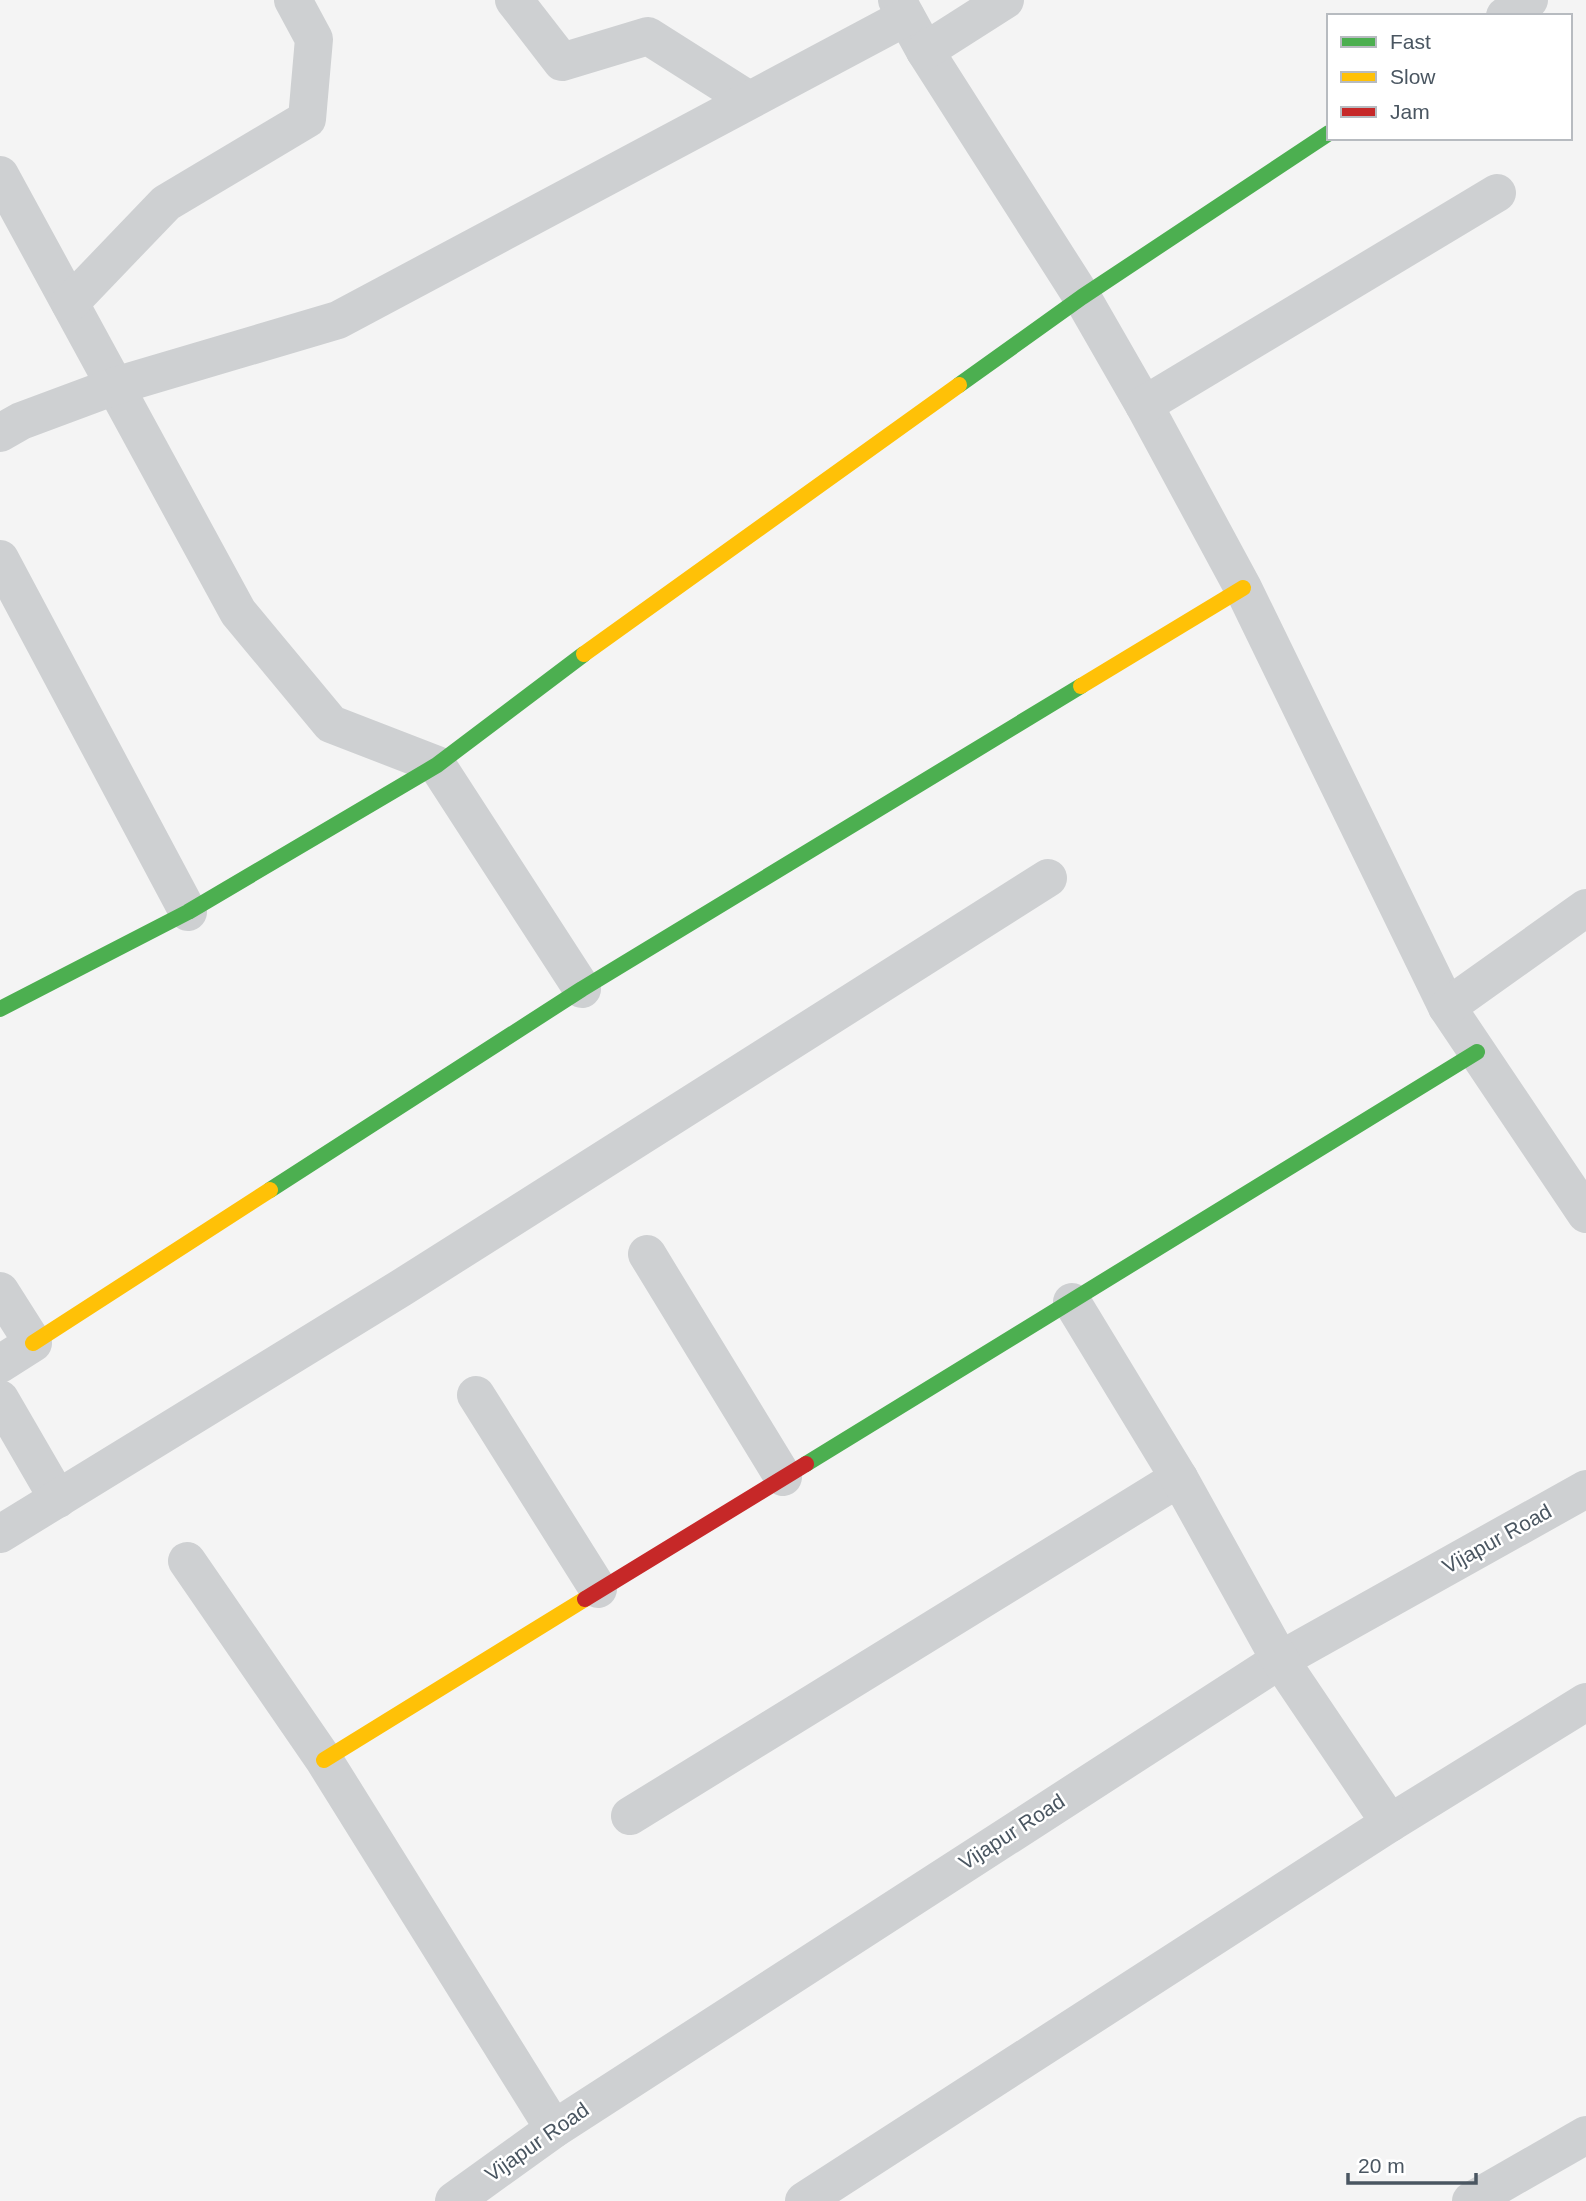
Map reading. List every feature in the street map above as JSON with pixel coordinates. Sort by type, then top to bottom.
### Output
[{"type":"street","points":[[70,303],[166,203],[307,119],[314,39],[293,0]]},
{"type":"street","points":[[514,0],[562,62],[648,36],[749,100]]},
{"type":"street","points":[[925,51],[1004,0]]},
{"type":"street","points":[[1508,14],[1529,0]]},
{"type":"street","points":[[0,433],[22,421],[115,386],[338,320],[749,100],[902,8],[925,51],[1082,297],[1144,405],[1243,588],[1447,1007],[1586,1214]]},
{"type":"street","points":[[0,1009],[188,912],[437,765],[587,652],[1082,297],[1327,134]]},
{"type":"street","points":[[0,175],[238,612],[331,724],[437,765],[582,989]]},
{"type":"street","points":[[1144,405],[1497,192]]},
{"type":"street","points":[[0,559],[188,912]]},
{"type":"street","points":[[0,1364],[582,989],[1243,588]]},
{"type":"street","points":[[0,1534],[401,1288],[1048,878]]},
{"type":"street","points":[[1447,1007],[1586,908]]},
{"type":"street","points":[[324,1760],[598,1589],[1072,1302],[1477,1052]]},
{"type":"street","points":[[646,1254],[783,1476]]},
{"type":"street","points":[[0,1291],[33,1343]]},
{"type":"street","points":[[1072,1302],[1178,1478],[1280,1660],[1390,1823]]},
{"type":"street","points":[[476,1395],[598,1589]]},
{"type":"street","points":[[0,1399],[58,1499]]},
{"type":"street","points":[[630,1816],[1178,1478]]},
{"type":"street","name":"Vijapur Road","points":[[454,2201],[554,2129],[1280,1660],[1586,1489]]},
{"type":"street","points":[[187,1561],[324,1760],[554,2129]]},
{"type":"street","points":[[804,2201],[1390,1823],[1586,1702]]},
{"type":"street","points":[[1471,2201],[1586,2135]]},
{"type":"traffic: fast","points":[[959,385],[1082,297],[1327,134]]},
{"type":"traffic: fast","points":[[0,1009],[188,912],[437,765],[584,654]]},
{"type":"traffic: fast","points":[[270,1190],[582,989],[1081,686]]},
{"type":"traffic: fast","points":[[806,1464],[1477,1052]]},
{"type":"traffic: slow","points":[[584,654],[959,385]]},
{"type":"traffic: slow","points":[[1081,686],[1243,588]]},
{"type":"traffic: slow","points":[[33,1343],[270,1190]]},
{"type":"traffic: slow","points":[[324,1760],[585,1599]]},
{"type":"traffic: jam","points":[[585,1599],[806,1464]]}]
